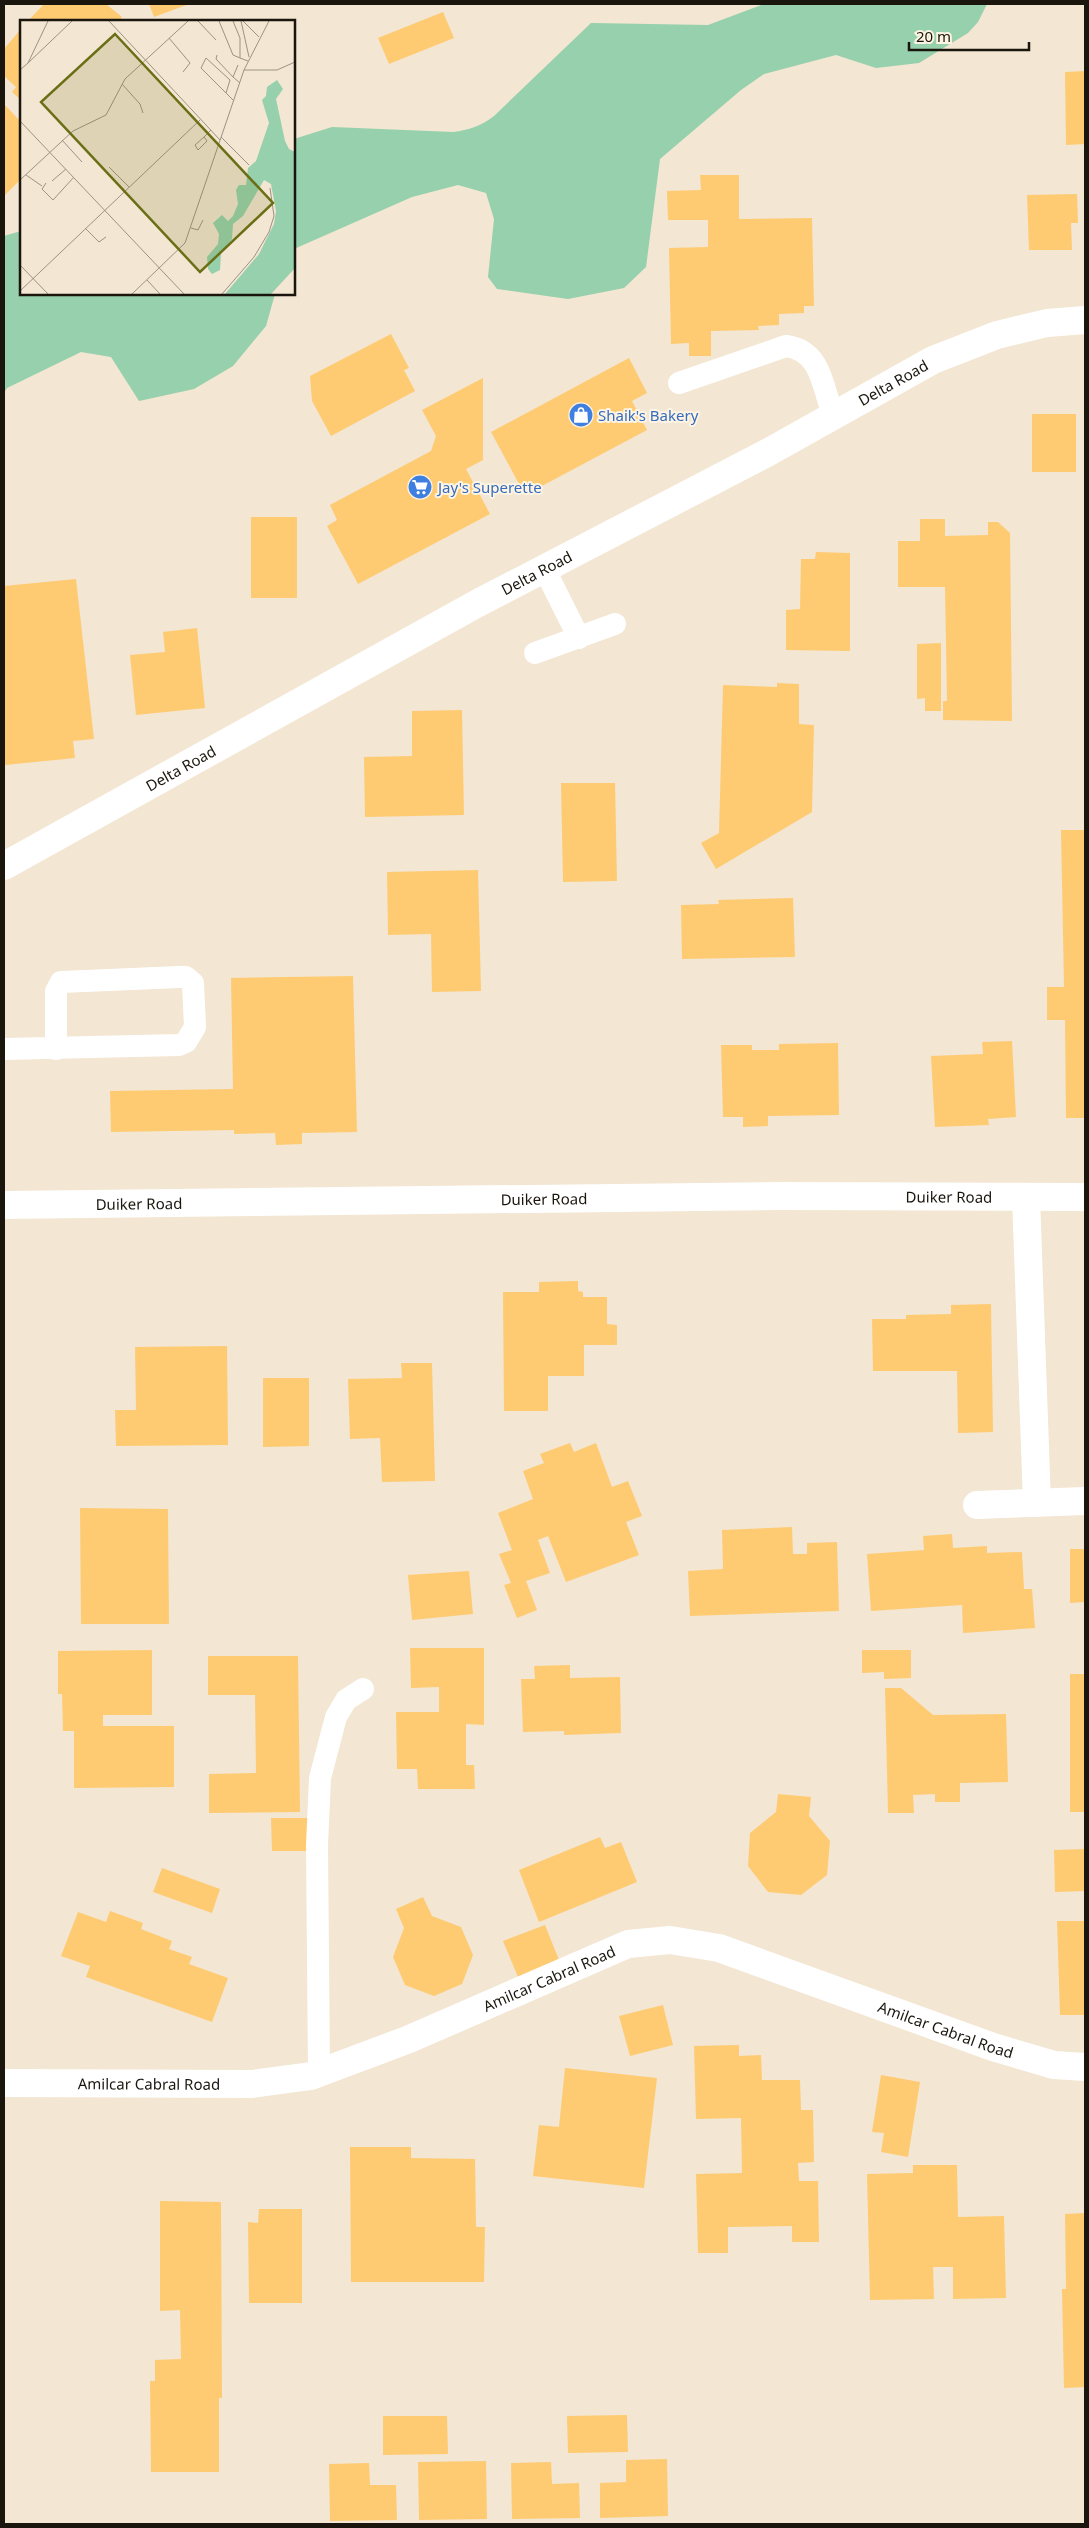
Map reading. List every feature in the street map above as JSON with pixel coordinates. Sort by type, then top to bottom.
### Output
[{"type":"street","name":"Delta Road","points":[[4,866],[544,568],[764,454],[933,360],[996,335],[1047,323],[1085,320]]},
{"type":"street","name":"Duiker Road","points":[[4,1204],[758,1196],[1085,1197]]},
{"type":"street","points":[[1026,1197],[1037,1503]]},
{"type":"street","points":[[977,1505],[1085,1502]]},
{"type":"street","name":"Amilcar Cabral Road","points":[[4,2083],[252,2084],[310,2076],[407,2040],[628,1944],[670,1940],[719,1948],[993,2047],[1054,2065],[1085,2067]]},
{"type":"lane","points":[[679,383],[786,346],[798,347],[809,355],[815,363],[832,416]]},
{"type":"lane","points":[[544,568],[579,638]]},
{"type":"lane","points":[[535,653],[615,624]]},
{"type":"lane","points":[[4,1049],[56,1048],[179,1045],[186,1042],[195,1026],[193,983],[186,977],[179,976],[61,982],[56,991],[56,1048]]},
{"type":"lane","points":[[319,2073],[317,1845],[320,1778],[336,1717],[346,1700],[364,1689]]},
{"type":"green space","points":[[764,4],[987,4],[978,22],[968,33],[919,63],[876,68],[836,55],[764,74],[741,90],[660,159],[646,267],[624,288],[568,299],[497,289],[488,277],[494,219],[486,193],[458,185],[412,197],[295,249],[295,139],[332,127],[453,132],[470,129],[494,116],[591,23],[708,25]]},
{"type":"green space","points":[[20,231],[20,295],[275,295],[266,326],[233,366],[194,389],[139,401],[111,357],[81,352],[7,388],[4,393],[4,236]]},
{"type":"building","points":[[44,4],[106,4],[122,17],[120,20],[29,20]]},
{"type":"building","points":[[149,4],[189,4],[154,17]]},
{"type":"building","points":[[443,12],[454,38],[389,64],[378,38]]},
{"type":"building","points":[[20,30],[20,99],[12,92],[16,87],[4,76],[4,49]]},
{"type":"building","points":[[1085,71],[1085,144],[1066,145],[1065,72]]},
{"type":"building","points":[[4,104],[20,121],[20,180],[4,196]]},
{"type":"building","points":[[700,175],[739,175],[739,219],[812,218],[814,306],[804,306],[804,313],[779,314],[779,325],[758,326],[759,330],[711,331],[711,356],[689,356],[689,343],[671,344],[669,248],[708,247],[708,220],[668,220],[667,191],[701,190]]},
{"type":"building","points":[[1077,194],[1078,223],[1071,223],[1072,250],[1029,250],[1027,195]]},
{"type":"building","points":[[391,334],[409,368],[404,370],[415,391],[331,436],[312,401],[310,376]]},
{"type":"building","name":"Shaik's Bakery","points":[[629,358],[647,393],[632,401],[647,430],[525,495],[491,432]]},
{"type":"building","name":"Jay's Superette","points":[[483,378],[483,460],[466,469],[490,514],[358,584],[327,526],[337,520],[330,505],[431,451],[436,436],[422,410]]},
{"type":"building","points":[[1032,414],[1076,414],[1076,472],[1032,472]]},
{"type":"building","points":[[251,517],[297,517],[297,598],[251,598]]},
{"type":"building","points":[[920,519],[945,519],[945,536],[988,535],[988,522],[998,522],[1010,533],[1012,721],[943,720],[943,701],[947,701],[945,587],[898,587],[898,541],[920,541]]},
{"type":"building","points":[[816,552],[850,553],[850,651],[786,650],[786,610],[800,609],[801,559],[815,559]]},
{"type":"building","points":[[76,579],[94,739],[73,741],[75,758],[5,765],[4,586]]},
{"type":"building","points":[[197,628],[205,708],[136,715],[130,655],[165,652],[163,632]]},
{"type":"building","points":[[941,643],[941,711],[925,711],[925,698],[917,699],[917,644]]},
{"type":"building","points":[[777,683],[799,684],[799,724],[814,725],[812,812],[716,869],[701,843],[719,833],[723,685],[777,687]]},
{"type":"building","points":[[462,710],[464,815],[365,817],[364,757],[412,756],[412,711]]},
{"type":"building","points":[[561,783],[615,783],[617,881],[563,882]]},
{"type":"building","points":[[1061,830],[1085,830],[1085,1118],[1066,1118],[1065,1020],[1047,1020],[1047,987],[1064,987]]},
{"type":"building","points":[[478,870],[481,991],[432,992],[431,934],[388,935],[387,872]]},
{"type":"building","points":[[793,898],[795,957],[682,959],[681,905],[719,904],[718,900]]},
{"type":"building","points":[[353,976],[357,1132],[302,1133],[302,1144],[276,1145],[275,1133],[234,1134],[234,1130],[111,1132],[110,1091],[233,1089],[231,978]]},
{"type":"building","points":[[1012,1041],[1016,1117],[988,1119],[989,1125],[935,1127],[931,1056],[983,1054],[982,1042]]},
{"type":"building","points":[[838,1043],[839,1115],[768,1116],[768,1126],[743,1127],[743,1117],[723,1117],[721,1045],[752,1045],[752,1050],[779,1050],[779,1044]]},
{"type":"building","points":[[578,1281],[578,1291],[583,1292],[583,1297],[607,1297],[607,1324],[617,1325],[617,1345],[584,1345],[584,1376],[548,1376],[548,1411],[504,1411],[503,1292],[539,1292],[539,1282]]},
{"type":"building","points":[[991,1304],[993,1432],[958,1433],[957,1371],[873,1371],[872,1319],[906,1319],[906,1315],[951,1314],[951,1305]]},
{"type":"building","points":[[227,1346],[228,1445],[116,1446],[115,1410],[136,1410],[135,1347]]},
{"type":"building","points":[[401,1363],[432,1363],[435,1481],[382,1482],[380,1438],[350,1439],[348,1379],[402,1378]]},
{"type":"building","points":[[263,1378],[309,1378],[309,1446],[263,1447]]},
{"type":"building","points":[[570,1443],[574,1452],[596,1443],[612,1487],[628,1481],[642,1516],[626,1522],[639,1555],[566,1582],[548,1536],[538,1540],[550,1573],[526,1581],[537,1610],[517,1618],[504,1585],[511,1583],[499,1554],[512,1550],[498,1513],[533,1499],[523,1471],[544,1463],[540,1454]]},
{"type":"building","points":[[80,1508],[168,1509],[169,1624],[81,1624]]},
{"type":"building","points":[[792,1527],[793,1554],[807,1554],[807,1543],[837,1542],[839,1611],[690,1616],[688,1571],[723,1569],[722,1530]]},
{"type":"building","points":[[952,1534],[953,1548],[987,1546],[987,1553],[1022,1552],[1024,1589],[1032,1589],[1035,1628],[963,1633],[962,1605],[871,1611],[867,1554],[924,1550],[923,1536]]},
{"type":"building","points":[[1070,1549],[1085,1549],[1085,1602],[1070,1603]]},
{"type":"building","points":[[469,1571],[473,1614],[412,1620],[408,1575]]},
{"type":"building","points":[[410,1648],[484,1648],[484,1725],[466,1724],[466,1765],[474,1765],[475,1789],[418,1789],[417,1769],[397,1769],[396,1712],[439,1712],[439,1687],[411,1688]]},
{"type":"building","points":[[152,1650],[152,1715],[103,1715],[103,1726],[174,1726],[174,1787],[74,1788],[74,1731],[63,1731],[62,1694],[58,1694],[58,1651]]},
{"type":"building","points":[[862,1650],[911,1650],[911,1678],[884,1679],[884,1672],[862,1673]]},
{"type":"building","points":[[208,1656],[298,1656],[300,1812],[209,1813],[209,1774],[256,1773],[255,1695],[208,1695]]},
{"type":"building","points":[[570,1665],[570,1678],[620,1677],[621,1733],[564,1735],[564,1731],[523,1732],[521,1679],[535,1679],[534,1666]]},
{"type":"building","points":[[1070,1674],[1085,1674],[1085,1812],[1070,1812]]},
{"type":"building","points":[[885,1688],[901,1688],[933,1715],[1006,1714],[1008,1782],[960,1783],[960,1802],[935,1802],[935,1794],[913,1795],[914,1813],[888,1813]]},
{"type":"building","points":[[778,1794],[811,1797],[809,1816],[830,1841],[827,1875],[801,1895],[768,1892],[748,1866],[750,1833],[776,1812]]},
{"type":"building","points":[[271,1818],[311,1818],[311,1851],[272,1851]]},
{"type":"building","points":[[600,1837],[605,1848],[621,1842],[637,1882],[539,1922],[519,1870]]},
{"type":"building","points":[[1085,1849],[1085,1891],[1055,1892],[1054,1850]]},
{"type":"building","points":[[162,1868],[220,1889],[212,1913],[153,1892]]},
{"type":"building","points":[[423,1897],[432,1916],[461,1927],[473,1955],[462,1984],[434,1996],[405,1985],[393,1957],[404,1928],[396,1909]]},
{"type":"building","points":[[110,1911],[143,1923],[141,1929],[172,1941],[169,1949],[192,1957],[189,1964],[228,1978],[212,2022],[86,1977],[90,1966],[61,1956],[78,1912],[106,1922]]},
{"type":"building","points":[[1057,1921],[1085,1921],[1085,2015],[1060,2015]]},
{"type":"building","points":[[545,1925],[559,1960],[518,1977],[503,1941]]},
{"type":"building","points":[[663,2005],[673,2045],[630,2056],[619,2016]]},
{"type":"building","points":[[739,2045],[739,2056],[761,2055],[762,2080],[800,2080],[801,2110],[813,2110],[814,2162],[798,2163],[799,2181],[818,2181],[819,2242],[792,2242],[792,2226],[728,2227],[728,2253],[698,2253],[696,2174],[742,2173],[741,2118],[696,2119],[694,2046]]},
{"type":"building","points":[[565,2068],[657,2078],[644,2188],[533,2176],[539,2125],[559,2127]]},
{"type":"building","points":[[881,2075],[920,2082],[908,2157],[881,2152],[884,2133],[872,2132]]},
{"type":"building","points":[[350,2147],[411,2147],[411,2158],[475,2159],[476,2227],[485,2227],[484,2282],[351,2282]]},
{"type":"building","points":[[913,2165],[957,2165],[958,2217],[1004,2216],[1006,2298],[953,2299],[953,2267],[933,2267],[934,2299],[870,2300],[867,2174],[913,2173]]},
{"type":"building","points":[[160,2201],[221,2202],[222,2398],[219,2398],[219,2472],[151,2472],[150,2381],[155,2381],[155,2360],[181,2359],[180,2310],[160,2311]]},
{"type":"building","points":[[259,2209],[302,2209],[302,2303],[249,2303],[248,2222],[258,2223]]},
{"type":"building","points":[[1085,2213],[1085,2387],[1064,2388],[1062,2289],[1066,2289],[1065,2214]]},
{"type":"building","points":[[627,2415],[628,2452],[568,2453],[567,2416]]},
{"type":"building","points":[[383,2416],[447,2416],[448,2454],[383,2455]]},
{"type":"building","points":[[667,2459],[668,2516],[600,2518],[600,2483],[626,2482],[626,2460]]},
{"type":"building","points":[[486,2461],[487,2519],[419,2520],[418,2462]]},
{"type":"building","points":[[551,2462],[552,2484],[579,2483],[580,2518],[512,2519],[511,2463]]},
{"type":"building","points":[[369,2463],[370,2485],[396,2485],[397,2520],[330,2521],[329,2464]]},
{"type":"place","name":"Shaik's Bakery","points":[[581,415]]},
{"type":"place","name":"Jay's Superette","points":[[420,487]]}]
